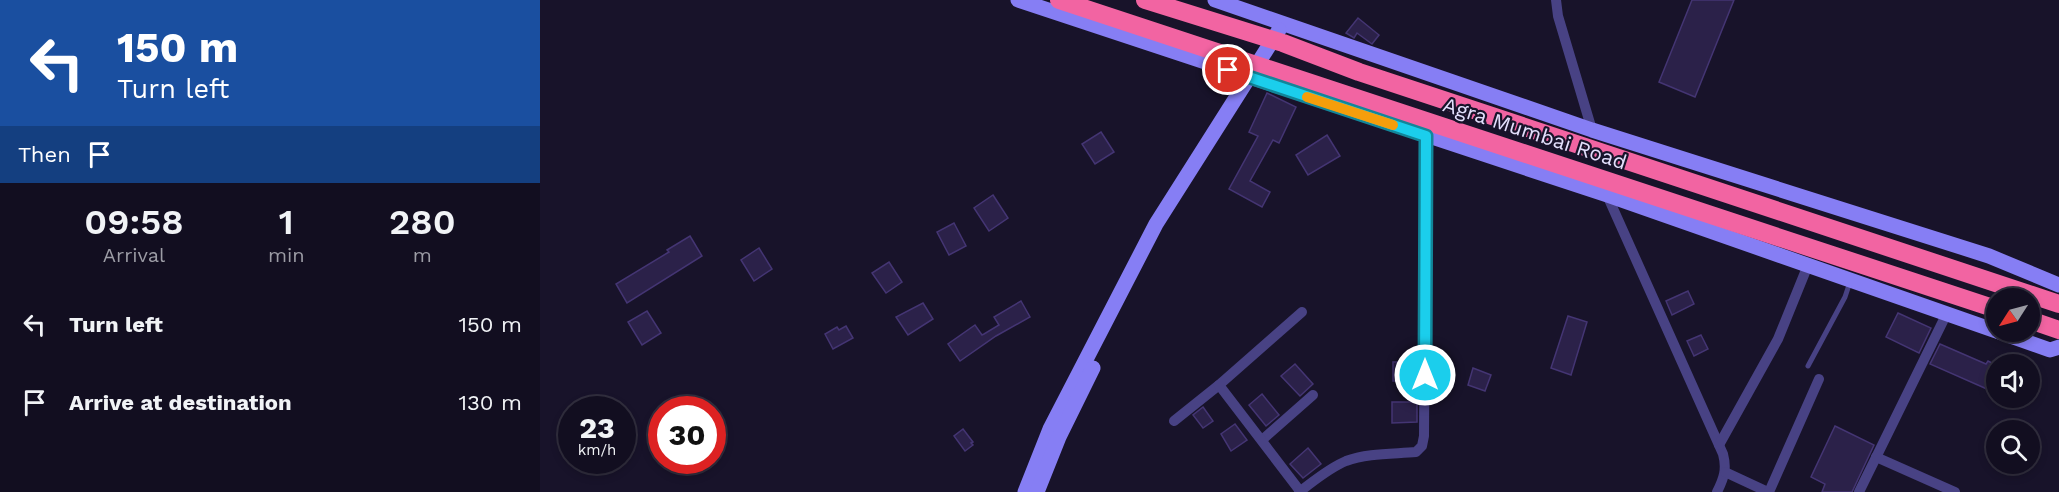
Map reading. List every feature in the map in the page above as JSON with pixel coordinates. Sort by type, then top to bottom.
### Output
[{"type":"highway","name":"Agra Mumbai Road","points":[[1059,0],[1257,73],[1986,306]]},
{"type":"highway","name":"Agra Mumbai Road","points":[[1145,0],[1278,41],[1359,72],[2059,304]]},
{"type":"highway","points":[[2040,323],[2059,330]]},
{"type":"street","points":[[1018,0],[1257,73],[1426,136],[1607,195],[1986,327]]},
{"type":"street","points":[[1215,0],[1592,130],[1989,256],[2059,285]]},
{"type":"street","points":[[1556,0],[1558,16],[1592,130]]},
{"type":"street","points":[[1025,492],[1050,429],[1156,224],[1288,25]]},
{"type":"street","points":[[1037,492],[1059,437],[1163,230],[1257,73]]},
{"type":"street","points":[[1219,385],[1299,491],[1346,461],[1361,457],[1416,452],[1422,446],[1425,355],[1426,136]]},
{"type":"street","points":[[1607,195],[1719,445],[1726,467],[1717,492]]},
{"type":"street","points":[[1719,445],[1779,339],[1808,265]]},
{"type":"street","points":[[1174,422],[1302,312]]},
{"type":"street","points":[[1858,492],[1947,313]]},
{"type":"street","points":[[2028,342],[2050,350],[2059,346]]},
{"type":"street","points":[[1725,472],[1769,492],[1819,379]]},
{"type":"street","points":[[1262,440],[1313,395]]},
{"type":"street","points":[[1876,457],[1955,492]]},
{"type":"lane","points":[[1808,366],[1845,297],[1851,279]]},
{"type":"building","points":[[1692,0],[1734,0],[1695,97],[1659,82]]},
{"type":"building","points":[[1358,18],[1379,35],[1372,44],[1357,33],[1354,38],[1346,33]]},
{"type":"building","points":[[1267,93],[1296,107],[1279,143],[1273,140],[1250,181],[1270,192],[1262,207],[1229,189],[1258,136],[1249,132]]},
{"type":"building","points":[[1101,132],[1114,152],[1095,164],[1082,144]]},
{"type":"building","points":[[1327,135],[1340,156],[1308,175],[1296,155]]},
{"type":"building","points":[[993,195],[1008,218],[989,231],[974,208]]},
{"type":"building","points":[[954,223],[966,246],[949,255],[937,232]]},
{"type":"building","points":[[690,236],[702,256],[627,303],[616,284],[669,252],[667,250]]},
{"type":"building","points":[[759,248],[772,269],[754,281],[741,260]]},
{"type":"building","points":[[889,262],[902,282],[886,293],[872,273]]},
{"type":"building","points":[[1688,291],[1694,304],[1672,315],[1666,301]]},
{"type":"building","points":[[1021,301],[1030,317],[996,336],[960,361],[948,344],[975,325],[982,335],[984,334],[999,325],[994,317]]},
{"type":"building","points":[[923,303],[933,319],[908,335],[896,317]]},
{"type":"building","points":[[647,311],[661,333],[642,345],[628,322]]},
{"type":"building","points":[[1898,313],[1931,328],[1919,353],[1886,337]]},
{"type":"building","points":[[1568,316],[1587,322],[1571,375],[1551,368]]},
{"type":"building","points":[[846,326],[853,338],[833,349],[825,334],[837,327],[839,330]]},
{"type":"building","points":[[1701,335],[1708,349],[1694,356],[1687,341]]},
{"type":"building","points":[[1940,344],[1986,364],[1986,389],[1930,364]]},
{"type":"building","points":[[1393,362],[1417,362],[1417,381],[1393,381]]},
{"type":"building","points":[[1295,364],[1313,384],[1300,396],[1281,376]]},
{"type":"building","points":[[1473,368],[1491,375],[1485,391],[1468,385]]},
{"type":"building","points":[[1262,394],[1279,415],[1266,426],[1249,405]]},
{"type":"building","points":[[1392,402],[1417,402],[1417,422],[1392,423]]},
{"type":"building","points":[[1203,407],[1213,421],[1203,428],[1193,415]]},
{"type":"building","points":[[1235,424],[1247,440],[1231,451],[1221,434]]},
{"type":"building","points":[[1835,426],[1874,445],[1852,492],[1822,492],[1825,484],[1811,477]]},
{"type":"building","points":[[963,429],[973,442],[971,443],[973,445],[965,451],[954,436]]},
{"type":"building","points":[[1308,448],[1321,464],[1303,478],[1290,464]]},
{"type":"slow traffic","points":[[1307,97],[1393,125]]},
{"type":"route","points":[[1228,70],[1426,136],[1425,375]]}]
